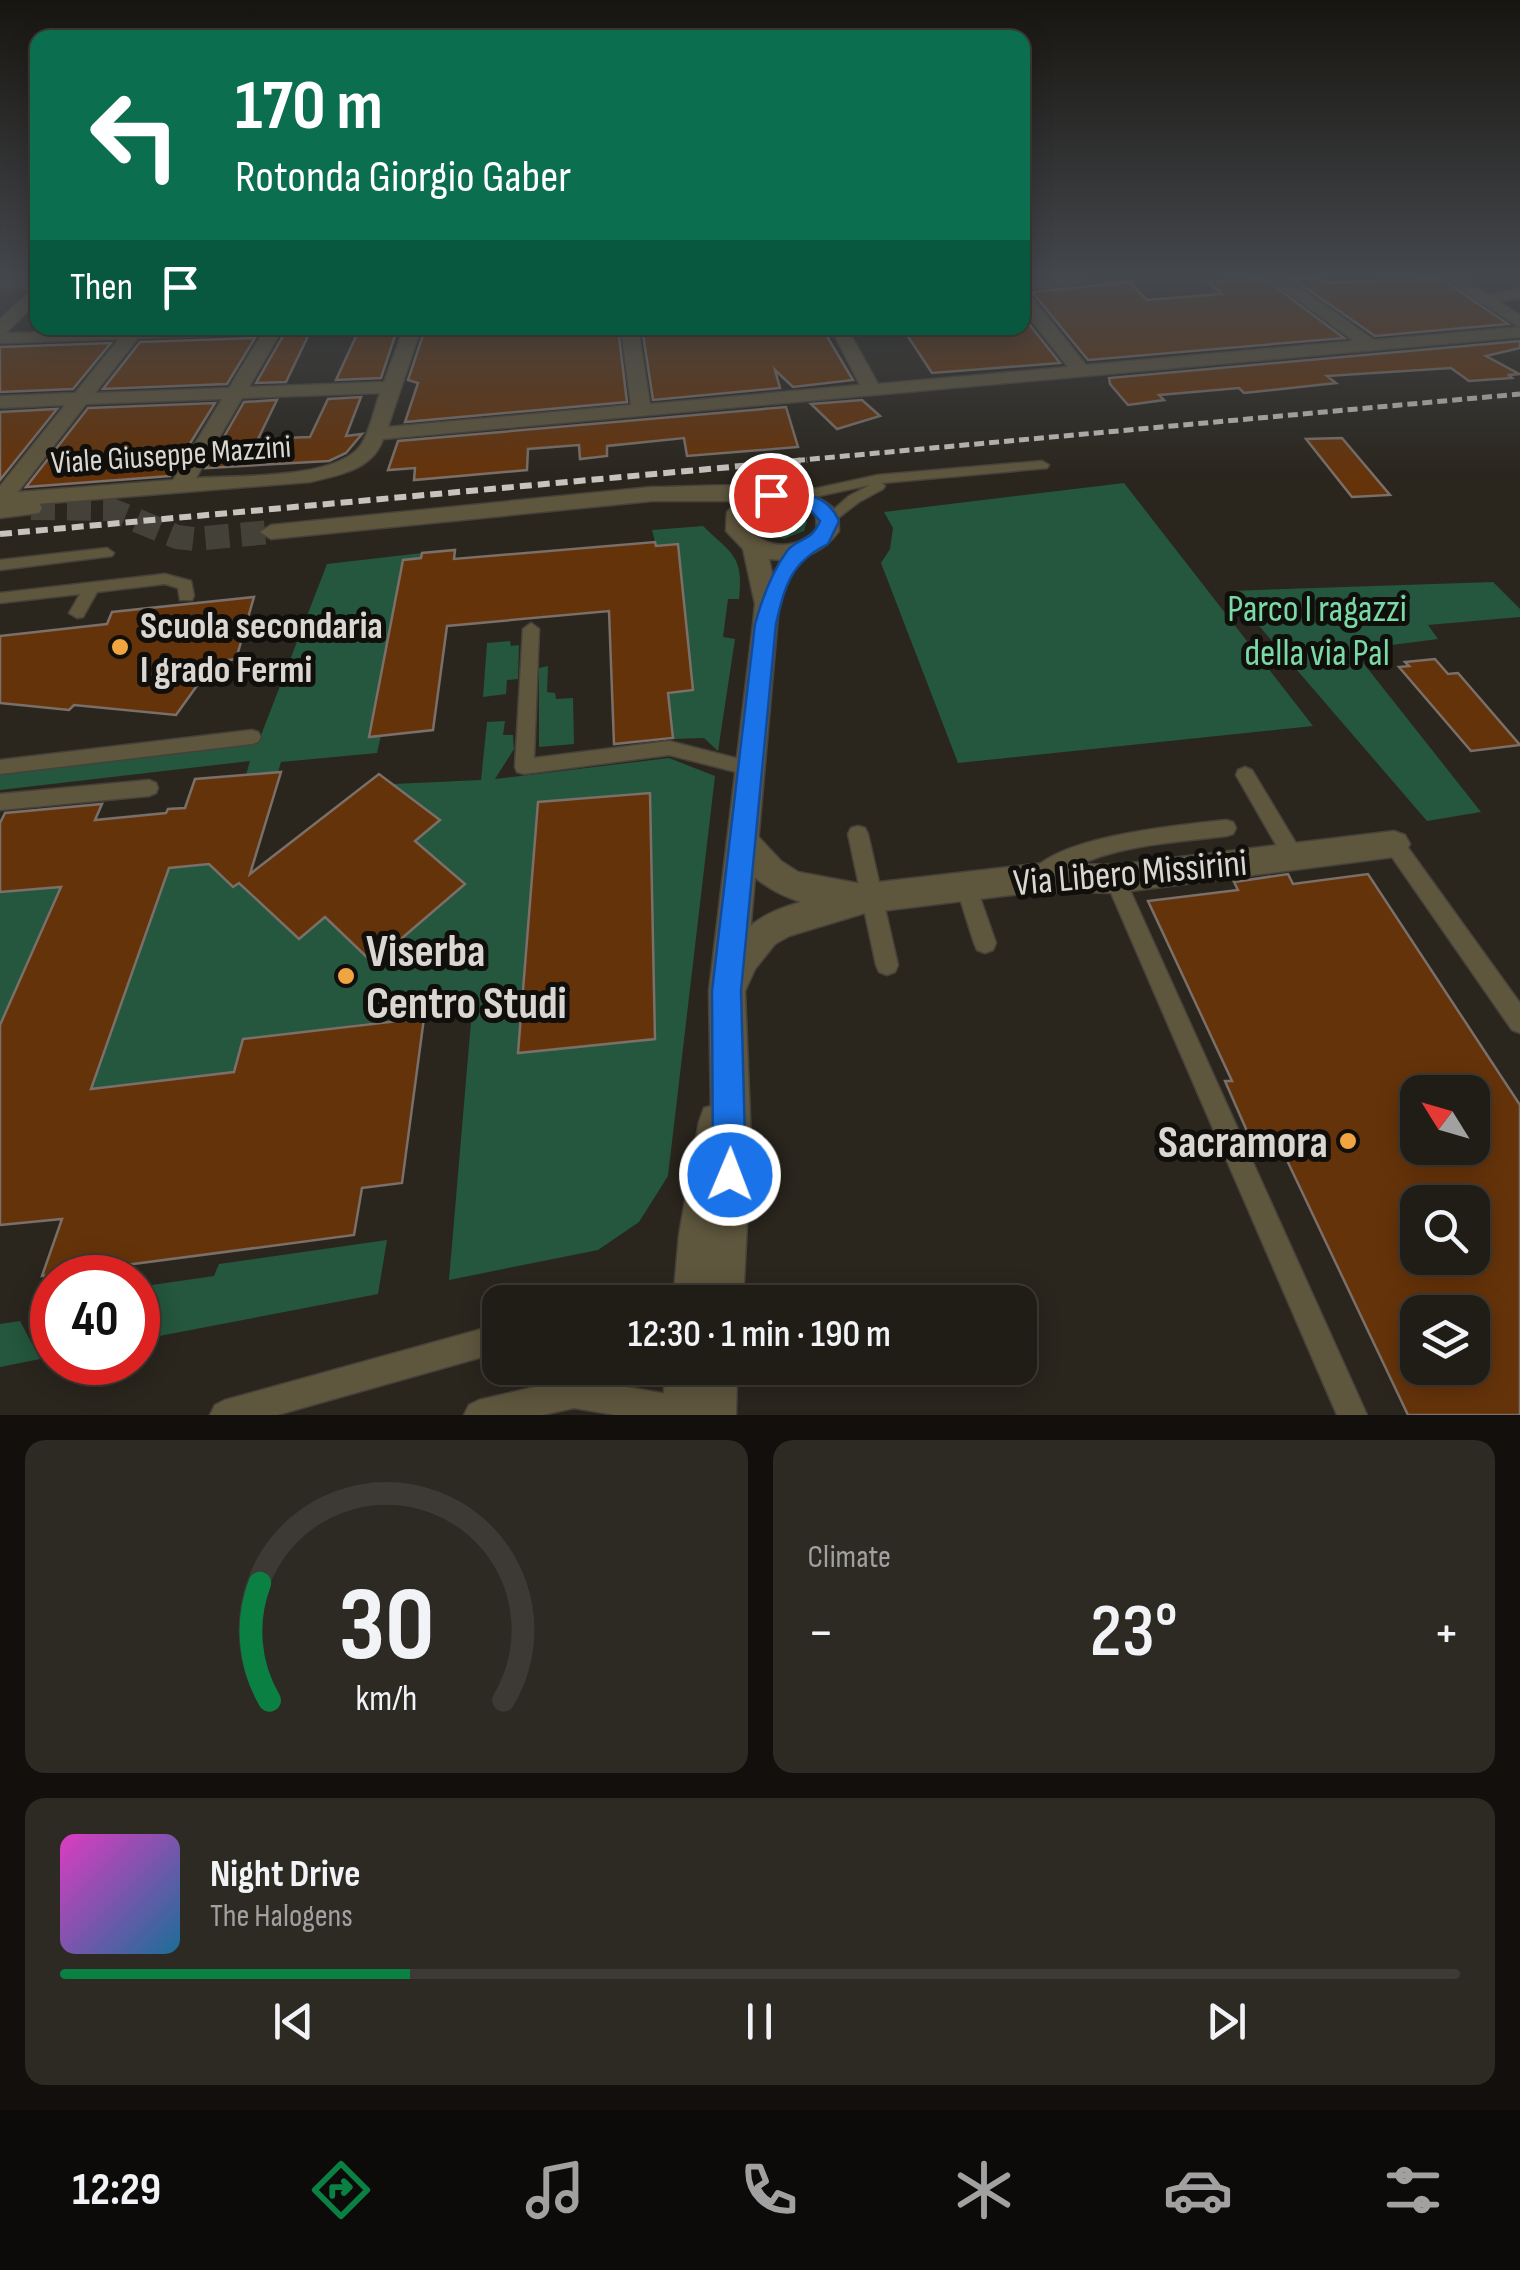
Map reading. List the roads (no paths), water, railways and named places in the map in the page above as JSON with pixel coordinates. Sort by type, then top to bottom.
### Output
[{"type":"street","points":[[0,500],[122,345]]},
{"type":"street","points":[[180,487],[264,345]]},
{"type":"street","points":[[407,345],[375,434],[1370,345]]},
{"type":"street","points":[[632,345],[641,409]]},
{"type":"street","points":[[848,345],[870,388]]},
{"type":"street","points":[[1060,345],[1080,370]]},
{"type":"street","points":[[0,402],[392,386]]},
{"type":"street","name":"Viale Giuseppe Mazzini","points":[[0,500],[310,476],[346,468],[361,459],[375,434]]},
{"type":"street","points":[[271,532],[652,494],[800,496],[820,506],[830,521],[822,540],[796,552],[773,595],[766,624],[726,991],[731,1144],[722,1285]]},
{"type":"street","points":[[766,624],[766,604],[738,512],[746,504],[771,495]]},
{"type":"street","points":[[613,499],[691,509],[745,538],[796,552]]},
{"type":"street","name":"Viale Giuseppe Mazzini","points":[[0,511],[31,508]]},
{"type":"street","name":"Via Libero Missirini","points":[[743,841],[774,876],[794,888],[870,897]]},
{"type":"street","name":"Via Libero Missirini","points":[[726,991],[743,958],[763,933],[792,920],[870,897],[1034,879],[1115,879],[1394,844]]},
{"type":"street","points":[[697,1285],[713,1148],[728,1082]]},
{"type":"lane","points":[[800,496],[902,477],[1042,464]]},
{"type":"lane","points":[[830,521],[868,490],[902,477]]},
{"type":"lane","points":[[0,564],[107,553]]},
{"type":"lane","points":[[0,598],[166,579],[186,585],[186,596]]},
{"type":"lane","points":[[77,613],[92,587]]},
{"type":"lane","points":[[530,628],[524,767],[669,748],[748,768]]},
{"type":"lane","points":[[0,767],[252,737]]},
{"type":"lane","points":[[1245,776],[1294,856]]},
{"type":"lane","points":[[0,802],[149,788]]},
{"type":"lane","points":[[1034,879],[1064,858],[1122,840],[1226,828]]},
{"type":"lane","points":[[858,834],[887,965]]},
{"type":"lane","points":[[1394,844],[1520,1022]]},
{"type":"lane","points":[[1115,879],[1352,1415]]},
{"type":"lane","points":[[966,886],[985,943]]},
{"type":"lane","points":[[224,1415],[482,1343]]},
{"type":"lane","points":[[479,1415],[574,1392],[693,1402]]},
{"type":"tunnel","points":[[31,508],[109,509],[177,537],[194,539],[271,532]]},
{"type":"railway","points":[[780,462],[1520,394]]},
{"type":"railway","points":[[0,534],[807,460]]},
{"type":"place","name":"Scuola secondaria I grado Fermi","points":[[120,647]]},
{"type":"place","name":"Viserba Centro Studi","points":[[346,976]]},
{"type":"place","name":"Sacramora","points":[[1348,1141]]},
{"type":"park label","name":"Parco I ragazzi della via Pal","points":[[1317,630]]}]
